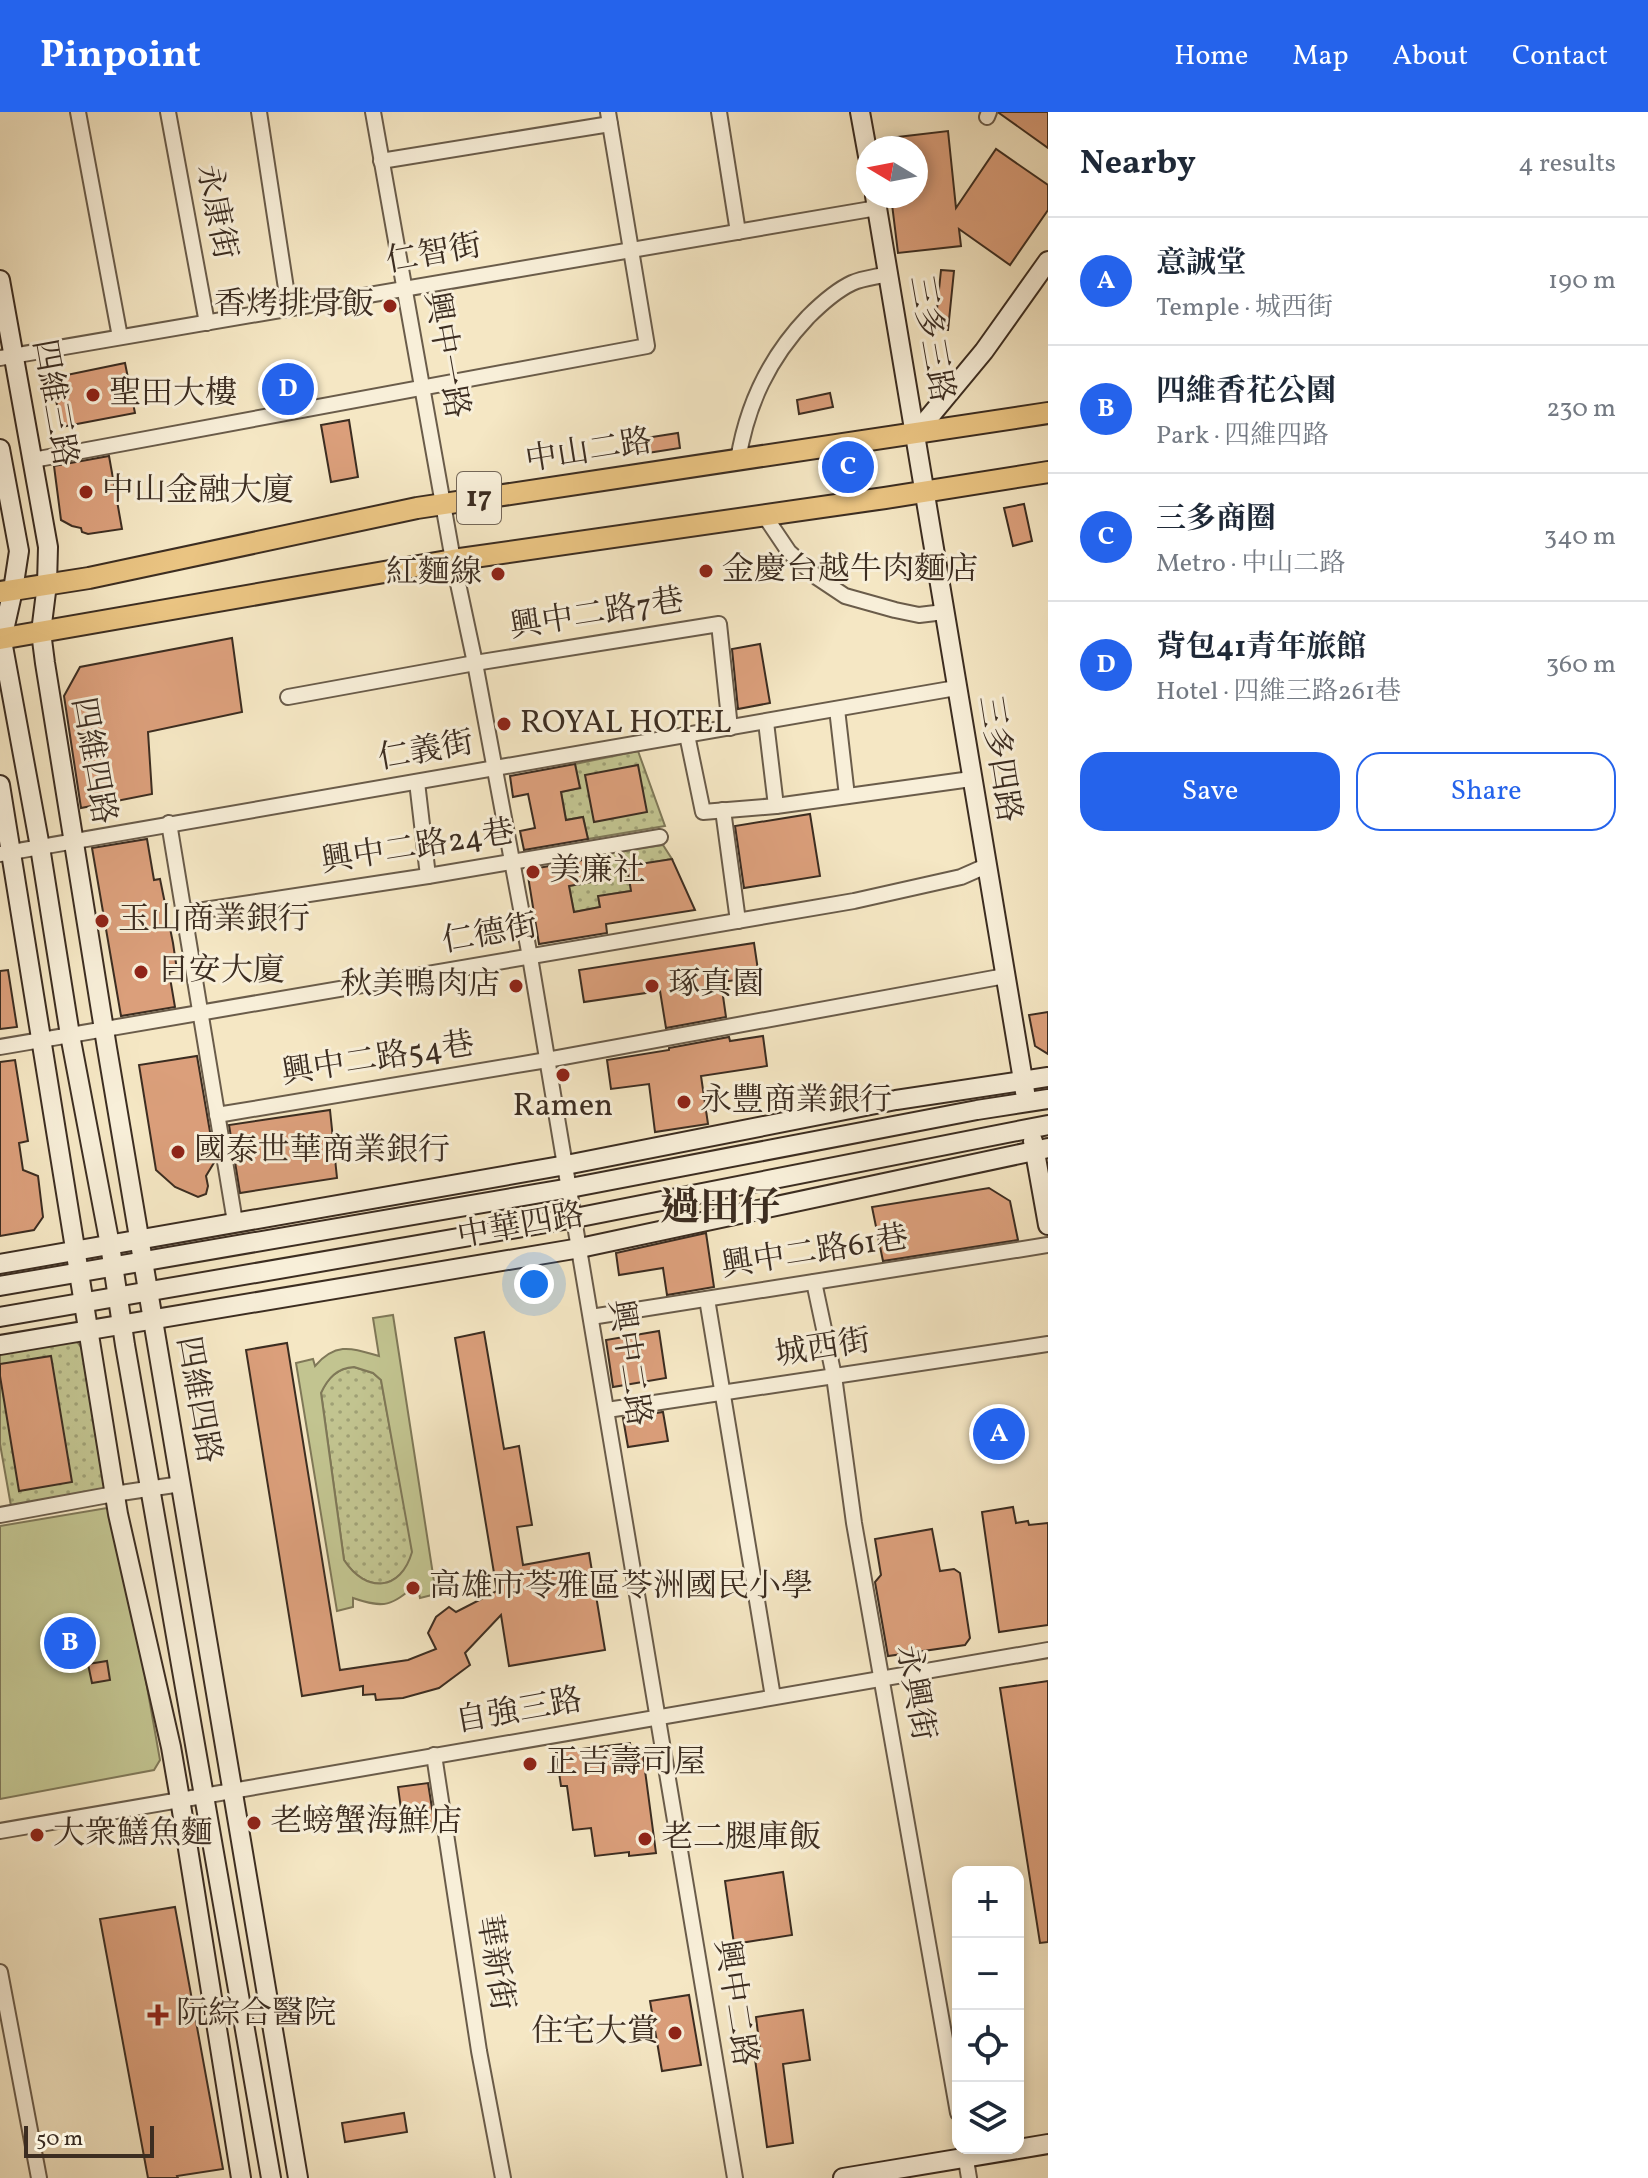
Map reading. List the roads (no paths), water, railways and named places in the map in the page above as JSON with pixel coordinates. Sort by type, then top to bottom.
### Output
[{"type":"main road","name":"中山二路","points":[[7,591],[89,578],[443,504],[1048,413]]},
{"type":"main road","name":"17","points":[[1,636],[41,632],[453,560],[1048,472]]},
{"type":"street","points":[[78,112],[120,337]]},
{"type":"street","name":"永康街","points":[[168,112],[207,323]]},
{"type":"street","points":[[259,112],[289,308]]},
{"type":"street","name":"興中一路","points":[[373,112],[453,560]]},
{"type":"street","points":[[719,112],[738,232]]},
{"type":"street","points":[[860,112],[864,136]]},
{"type":"street","points":[[33,460],[647,346],[609,118],[381,161]]},
{"type":"street","name":"仁智街","points":[[7,357],[738,232],[856,206]]},
{"type":"street","name":"三多三路","points":[[877,208],[925,491]]},
{"type":"street","points":[[916,433],[984,351],[1048,261]]},
{"type":"street","points":[[738,460],[743,431],[757,393],[772,362],[794,331],[823,301],[852,283],[888,274]]},
{"type":"street","name":"四維三路","points":[[0,280],[7,357],[33,460],[48,547],[41,632]]},
{"type":"street","name":"四維三路","points":[[0,449],[19,551],[7,591],[1,636]]},
{"type":"street","name":"三多四路","points":[[925,491],[1026,1103],[1039,1126],[1048,1225]]},
{"type":"street","points":[[764,515],[789,552],[818,578],[845,596],[919,615],[944,612]]},
{"type":"street","name":"興中二路","points":[[453,560],[530,957],[735,2178]]},
{"type":"street","name":"興中二路7巷","points":[[475,663],[719,624],[730,728]]},
{"type":"street","name":"四維四路","points":[[41,632],[104,1029],[298,2178]]},
{"type":"street","name":"四維四路","points":[[1,636],[271,2178]]},
{"type":"street","points":[[288,697],[475,663]]},
{"type":"street","name":"仁義街","points":[[6,853],[956,688]]},
{"type":"street","points":[[837,709],[847,796]]},
{"type":"street","points":[[766,722],[776,806]]},
{"type":"street","points":[[687,735],[703,812],[776,806],[971,779]]},
{"type":"street","points":[[417,782],[428,876]]},
{"type":"street","points":[[0,785],[6,853],[42,1040],[114,1494],[171,1747],[241,2178]]},
{"type":"street","points":[[723,810],[738,921]]},
{"type":"street","points":[[169,823],[235,1222]]},
{"type":"street","name":"興中二路24巷","points":[[184,913],[660,837]]},
{"type":"street","name":"仁德街","points":[[0,1047],[868,898],[961,877],[986,866]]},
{"type":"street","name":"興中二路54巷","points":[[217,1115],[547,1060],[1005,976]]},
{"type":"street","name":"中華四路","points":[[0,1264],[566,1165],[896,1100],[1048,1077]]},
{"type":"street","name":"中華四路","points":[[0,1286],[570,1188],[1048,1099]]},
{"type":"street","name":"中華四路","points":[[0,1317],[575,1218],[1039,1126]]},
{"type":"street","name":"中華四路","points":[[0,1345],[580,1248],[1041,1150]]},
{"type":"street","name":"興中二路61巷","points":[[591,1317],[1048,1245]]},
{"type":"street","name":"永興街","points":[[814,1282],[834,1376],[854,1523],[953,2082]]},
{"type":"street","points":[[707,1299],[773,1697]]},
{"type":"street","name":"城西街","points":[[607,1410],[1048,1344]]},
{"type":"street","points":[[0,1515],[181,1484]]},
{"type":"street","name":"自強三路","points":[[0,1831],[1048,1650]]},
{"type":"street","name":"華新街","points":[[434,1755],[479,2051],[503,2178]]},
{"type":"street","points":[[0,1972],[39,2178]]},
{"type":"street","points":[[1024,2147],[1048,2144]]},
{"type":"street","points":[[843,2178],[960,2154]]},
{"type":"street","points":[[965,2154],[969,2178]]},
{"type":"place","name":"香烤排骨飯","points":[[390,306]]},
{"type":"place","name":"背包41青年旅館","points":[[288,389]]},
{"type":"place","name":"聖田大樓","points":[[93,395]]},
{"type":"place","name":"三多商圈","points":[[848,467]]},
{"type":"place","name":"中山金融大廈","points":[[86,492]]},
{"type":"place","name":"金慶台越牛肉麵店","points":[[706,571]]},
{"type":"place","name":"紅麵線","points":[[498,574]]},
{"type":"place","name":"ROYAL HOTEL","points":[[504,724]]},
{"type":"place","name":"美廉社","points":[[533,872]]},
{"type":"place","name":"玉山商業銀行","points":[[102,921]]},
{"type":"place","name":"日安大廈","points":[[141,972]]},
{"type":"place","name":"秋美鴨肉店","points":[[516,986]]},
{"type":"place","name":"琢真園","points":[[652,986]]},
{"type":"place","name":"Ramen","points":[[563,1075]]},
{"type":"place","name":"永豐商業銀行","points":[[684,1102]]},
{"type":"place","name":"國泰世華商業銀行","points":[[178,1152]]},
{"type":"place","name":"意誠堂","points":[[999,1434]]},
{"type":"place","name":"高雄市苓雅區苓洲國民小學","points":[[413,1588]]},
{"type":"place","name":"四維香花公園","points":[[70,1643]]},
{"type":"place","name":"正吉壽司屋","points":[[530,1764]]},
{"type":"place","name":"老螃蟹海鮮店","points":[[254,1823]]},
{"type":"place","name":"大衆鱔魚麵","points":[[37,1835]]},
{"type":"place","name":"老二腿庫飯","points":[[645,1839]]},
{"type":"place","name":"阮綜合醫院","points":[[158,2015]]},
{"type":"place","name":"住宅大賞","points":[[675,2033]]},
{"type":"district","name":"過田仔","points":[[720,1210]]}]
